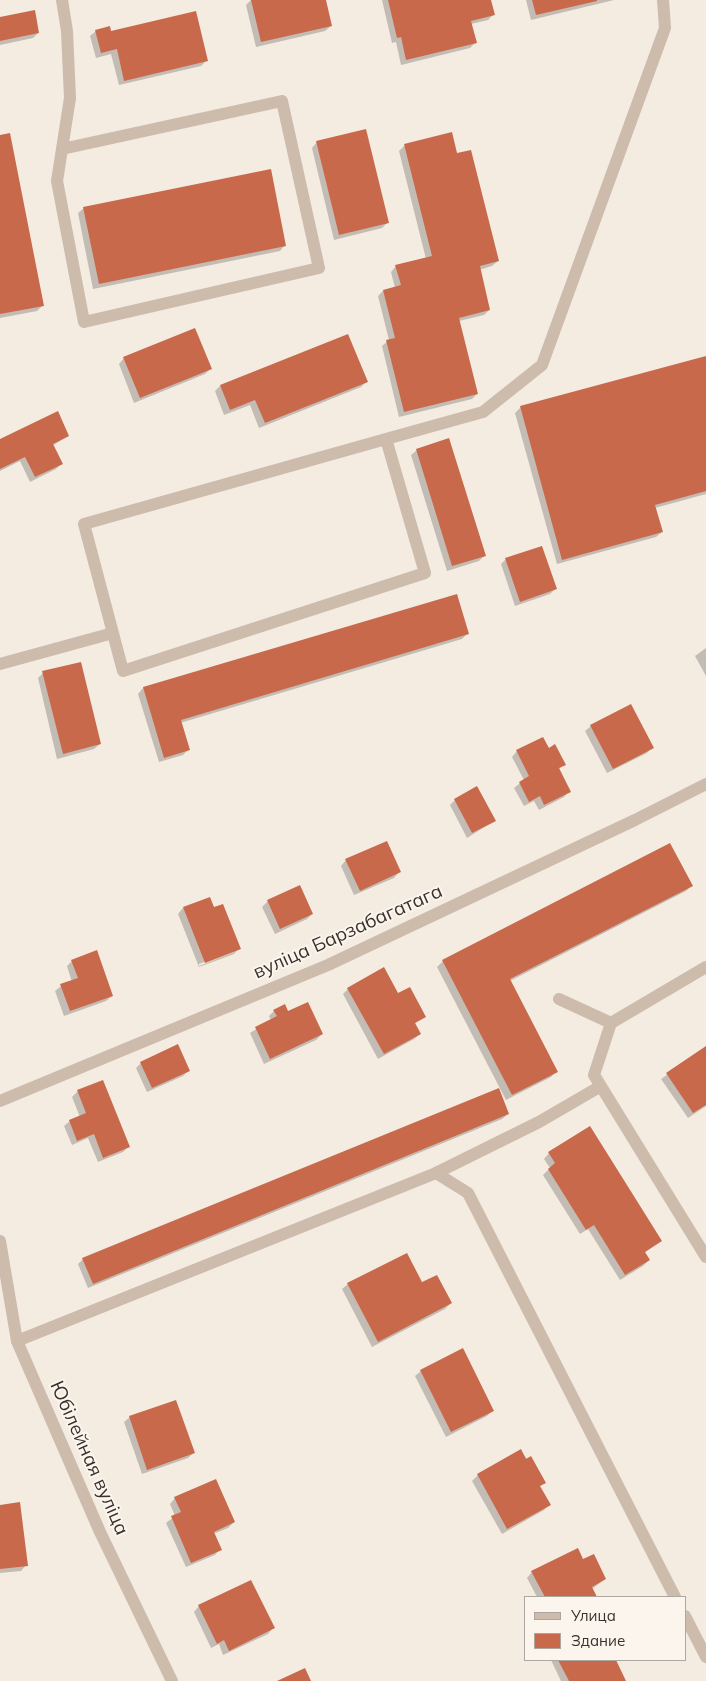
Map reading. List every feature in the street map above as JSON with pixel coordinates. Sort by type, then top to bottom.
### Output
[{"type":"street","points":[[62,0],[67,32],[70,98],[56,181],[84,322],[319,268],[282,101],[62,150]]},
{"type":"street","points":[[386,439],[426,573],[123,671],[84,524],[386,439],[483,412],[542,365],[666,28],[663,0]]},
{"type":"street","points":[[0,664],[113,633]]},
{"type":"street","name":"вуліца Барзабагатага","points":[[0,1101],[328,965],[635,820],[706,784]]},
{"type":"street","points":[[706,966],[611,1022],[594,1075],[706,1256]]},
{"type":"street","points":[[559,999],[611,1022]]},
{"type":"street","points":[[18,1341],[436,1173],[539,1122],[601,1086]]},
{"type":"street","points":[[436,1173],[468,1193],[674,1596]]},
{"type":"street","name":"Юбілейная вуліца","points":[[0,1241],[18,1341],[100,1532],[172,1681]]},
{"type":"street","points":[[686,1618],[706,1657]]},
{"type":"building","points":[[251,0],[326,0],[332,26],[261,42]]},
{"type":"building","points":[[388,0],[491,0],[495,15],[471,21],[477,43],[406,60],[401,37],[397,38]]},
{"type":"building","points":[[532,0],[597,0],[597,1],[536,15]]},
{"type":"building","points":[[35,10],[39,33],[0,41],[0,17]]},
{"type":"building","points":[[196,11],[208,61],[124,81],[117,49],[101,53],[95,30],[110,26],[111,31]]},
{"type":"building","points":[[366,129],[389,223],[339,235],[316,141]]},
{"type":"building","points":[[452,132],[457,153],[471,150],[499,261],[480,266],[490,310],[459,318],[478,394],[404,412],[386,340],[395,338],[383,290],[401,285],[395,265],[432,256],[404,144]]},
{"type":"building","points":[[10,133],[44,306],[0,314],[0,135]]},
{"type":"building","points":[[271,169],[286,246],[99,284],[83,207]]},
{"type":"building","points":[[195,328],[212,369],[140,398],[123,357]]},
{"type":"building","points":[[348,334],[368,382],[265,423],[255,400],[230,410],[220,385]]},
{"type":"building","points":[[706,356],[706,491],[655,505],[663,532],[562,560],[520,406]]},
{"type":"building","points":[[58,411],[69,436],[53,444],[63,464],[35,477],[25,457],[0,469],[0,439]]},
{"type":"building","points":[[449,438],[486,556],[452,566],[416,449]]},
{"type":"building","points":[[542,546],[557,589],[520,602],[505,558]]},
{"type":"building","points":[[457,594],[469,634],[181,720],[190,750],[164,758],[143,687]]},
{"type":"building","points":[[81,662],[101,744],[63,754],[42,671]]},
{"type":"building","points":[[631,704],[654,748],[613,769],[590,725]]},
{"type":"building","points":[[543,737],[549,748],[555,744],[566,765],[559,768],[571,792],[544,805],[540,796],[529,802],[519,782],[529,776],[516,750]]},
{"type":"building","points":[[477,786],[496,821],[472,833],[454,799]]},
{"type":"building","points":[[387,841],[401,872],[360,891],[345,859]]},
{"type":"building","points":[[670,843],[693,886],[510,979],[558,1072],[512,1095],[442,960]]},
{"type":"building","points":[[300,885],[313,914],[280,929],[267,900]]},
{"type":"building","points":[[210,897],[214,907],[223,904],[241,949],[205,963],[183,907]]},
{"type":"building","points":[[97,950],[113,996],[70,1011],[60,984],[78,978],[71,960]]},
{"type":"building","points":[[384,967],[398,993],[410,987],[426,1017],[415,1023],[421,1034],[384,1054],[347,988]]},
{"type":"building","points":[[308,1002],[323,1034],[270,1059],[255,1027],[277,1016],[273,1010],[285,1004],[288,1011]]},
{"type":"building","points":[[178,1044],[190,1071],[152,1088],[140,1062]]},
{"type":"building","points":[[706,1046],[706,1105],[693,1113],[666,1073]]},
{"type":"building","points":[[103,1080],[130,1147],[103,1158],[94,1134],[77,1141],[69,1120],[86,1113],[77,1090]]},
{"type":"building","points":[[499,1088],[509,1114],[93,1284],[82,1258]]},
{"type":"building","points":[[590,1126],[662,1241],[645,1252],[650,1260],[625,1275],[594,1225],[586,1230],[548,1169],[555,1163],[548,1152]]},
{"type":"building","points":[[407,1253],[422,1282],[437,1275],[452,1303],[378,1342],[347,1283]]},
{"type":"building","points":[[463,1348],[494,1411],[451,1432],[420,1370]]},
{"type":"building","points":[[176,1400],[195,1453],[147,1470],[129,1416]]},
{"type":"building","points":[[521,1449],[526,1459],[531,1456],[546,1483],[540,1486],[551,1505],[507,1529],[477,1474]]},
{"type":"building","points":[[216,1479],[235,1522],[214,1532],[222,1550],[191,1563],[171,1516],[181,1512],[174,1497]]},
{"type":"building","points":[[20,1502],[28,1566],[0,1569],[0,1505]]},
{"type":"building","points":[[578,1548],[583,1559],[594,1554],[606,1579],[592,1587],[596,1596],[544,1596],[531,1571]]},
{"type":"building","points":[[251,1580],[275,1628],[229,1651],[224,1640],[217,1644],[198,1605]]},
{"type":"building","points":[[559,1661],[616,1661],[626,1681],[569,1681]]},
{"type":"building","points":[[305,1668],[311,1681],[277,1681]]}]
